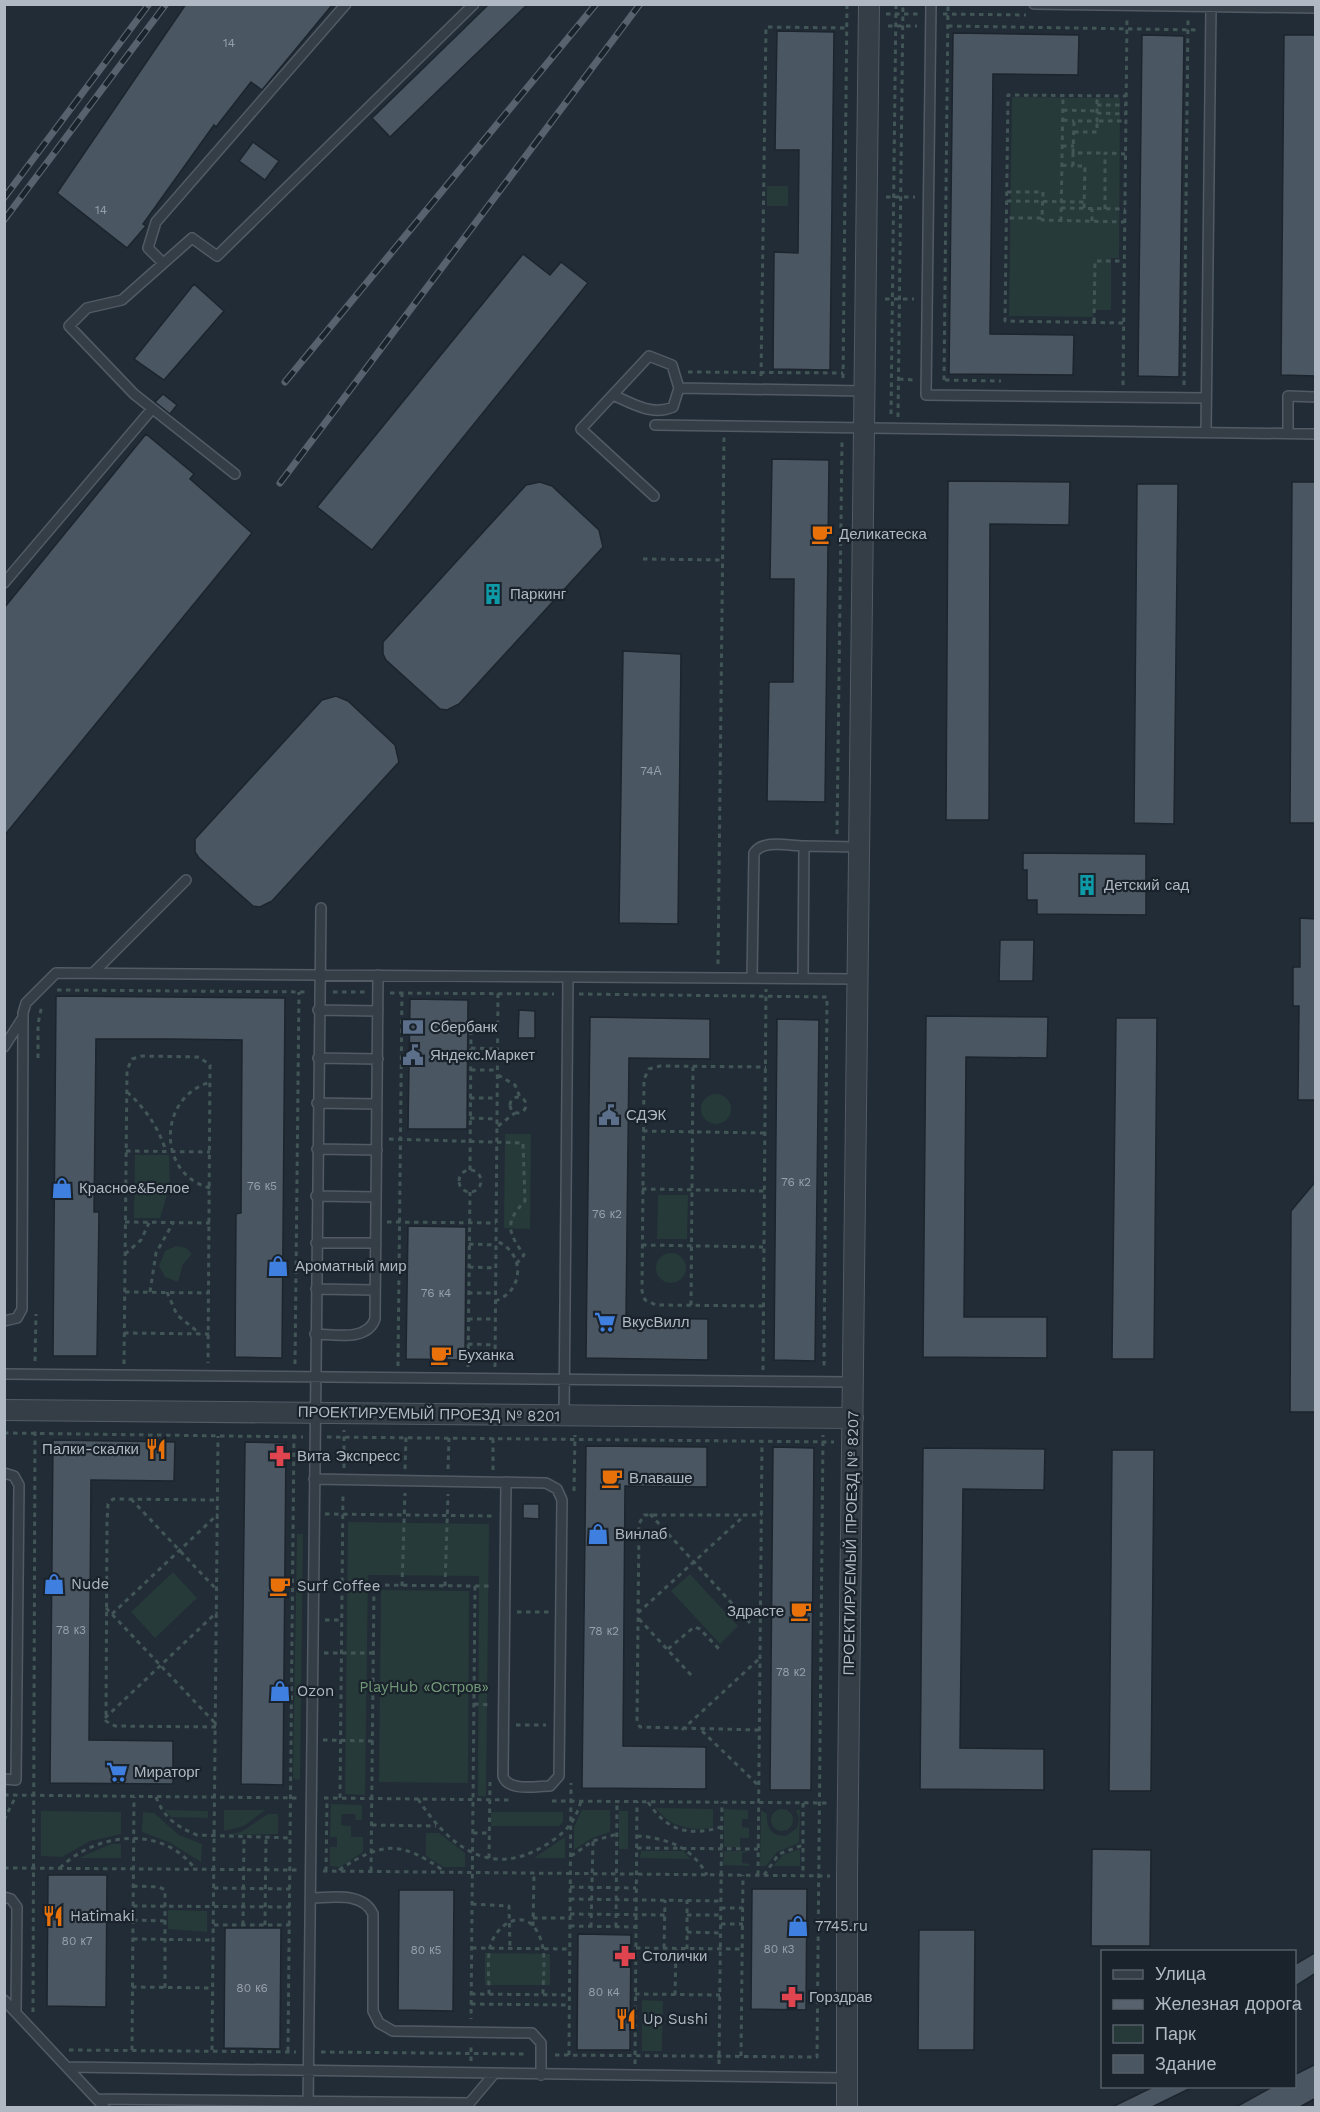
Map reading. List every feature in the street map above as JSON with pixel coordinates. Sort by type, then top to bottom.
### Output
[{"type":"street","name":"ПРОЕКТИРУЕМЫЙ ПРОЕЗД № 8207","points":[[847,2108],[847,1876],[869,4]]},
{"type":"street","name":"ПРОЕКТИРУЕМЫЙ ПРОЕЗД № 8201","points":[[4,1410],[853,1418]]},
{"type":"lane","points":[[163,263],[148,248],[156,222],[346,4]]},
{"type":"lane","points":[[234,474],[134,394],[69,326],[87,308],[122,300],[192,238],[217,255],[474,4]]},
{"type":"lane","points":[[931,4],[926,394],[1206,398]]},
{"type":"lane","points":[[1034,4],[1316,8]]},
{"type":"lane","points":[[1206,432],[1211,7]]},
{"type":"lane","points":[[613,395],[641,408],[661,412],[674,407],[679,388],[672,365],[648,356],[581,429],[654,496]]},
{"type":"lane","points":[[679,388],[761,389],[864,382]]},
{"type":"lane","points":[[1288,433],[1288,396],[1316,397]]},
{"type":"lane","points":[[4,582],[152,409]]},
{"type":"lane","points":[[655,425],[1316,434]]},
{"type":"lane","points":[[752,978],[754,853],[758,847],[765,845],[859,847]]},
{"type":"lane","points":[[803,978],[804,846]]},
{"type":"lane","points":[[94,972],[186,880]]},
{"type":"lane","points":[[308,2104],[314,1437],[304,1413],[315,1377],[321,908]]},
{"type":"lane","points":[[4,1047],[22,1019],[27,1003],[53,975],[62,972],[857,979]]},
{"type":"lane","points":[[315,1334],[355,1334],[367,1331],[375,1319],[378,975]]},
{"type":"lane","points":[[564,1415],[568,977]]},
{"type":"lane","points":[[318,1011],[378,1011]]},
{"type":"lane","points":[[4,1321],[17,1318],[22,1309],[22,1019]]},
{"type":"lane","points":[[318,1058],[378,1059]]},
{"type":"lane","points":[[317,1103],[377,1104]]},
{"type":"lane","points":[[317,1149],[377,1144]]},
{"type":"lane","points":[[316,1196],[376,1197]]},
{"type":"lane","points":[[316,1243],[376,1244]]},
{"type":"lane","points":[[316,1289],[375,1290]]},
{"type":"lane","points":[[4,1374],[853,1382]]},
{"type":"lane","points":[[4,1473],[14,1476],[19,1485],[16,1780],[4,1779]]},
{"type":"lane","points":[[314,1479],[405,1480],[506,1482],[546,1483],[552,1485],[560,1494],[559,1776],[550,1786],[512,1786],[503,1776],[506,1482]]},
{"type":"lane","points":[[4,1897],[11,1899],[17,1907],[16,2012]]},
{"type":"lane","points":[[310,1898],[354,1898],[366,1903],[371,1909],[373,1914],[373,2011],[379,2023],[393,2031],[535,2034],[542,2043],[541,2075]]},
{"type":"lane","points":[[4,2000],[105,2108]]},
{"type":"lane","points":[[68,2067],[288,2072],[848,2078]]},
{"type":"lane","points":[[97,2099],[172,2104],[468,2105],[494,2074]]},
{"type":"path","points":[[894,428],[891,374],[896,4]]},
{"type":"path","points":[[894,428],[899,374],[903,4]]},
{"type":"path","points":[[944,380],[948,4]]},
{"type":"path","points":[[1127,6],[1122,387],[1133,387]]},
{"type":"path","points":[[1184,398],[1188,6]]},
{"type":"path","points":[[942,14],[942,26]]},
{"type":"path","points":[[869,25],[1211,30]]},
{"type":"path","points":[[761,389],[765,27],[847,28]]},
{"type":"path","points":[[1123,323],[1005,321],[1006,218],[1008,95],[1126,96]]},
{"type":"path","points":[[1061,221],[1063,95]]},
{"type":"path","points":[[1074,132],[1097,132],[1097,96]]},
{"type":"path","points":[[1097,105],[1126,105]]},
{"type":"path","points":[[1063,110],[1126,114]]},
{"type":"path","points":[[1063,120],[1126,121]]},
{"type":"path","points":[[1073,166],[1074,120]]},
{"type":"path","points":[[1062,146],[1074,146]]},
{"type":"path","points":[[1074,153],[1125,154]]},
{"type":"path","points":[[1105,153],[1105,209]]},
{"type":"path","points":[[1062,165],[1085,166],[1084,208]]},
{"type":"path","points":[[1007,192],[1043,192],[1042,218]]},
{"type":"path","points":[[845,196],[946,198]]},
{"type":"path","points":[[1007,201],[1084,202]]},
{"type":"path","points":[[1061,208],[1125,209]]},
{"type":"path","points":[[1092,209],[1092,221]]},
{"type":"path","points":[[1006,218],[1124,222]]},
{"type":"path","points":[[1094,322],[1095,261],[1124,261]]},
{"type":"path","points":[[844,298],[945,300]]},
{"type":"path","points":[[674,372],[761,373],[864,382],[899,374]]},
{"type":"path","points":[[937,380],[947,385],[1005,386]]},
{"type":"path","points":[[718,978],[725,426]]},
{"type":"path","points":[[643,559],[723,560]]},
{"type":"path","points":[[398,1378],[402,975]]},
{"type":"path","points":[[495,1378],[498,976]]},
{"type":"path","points":[[763,1360],[766,979]]},
{"type":"path","points":[[295,1376],[299,992]]},
{"type":"path","points":[[470,1170],[471,1031],[474,1026],[498,1025]]},
{"type":"path","points":[[471,1048],[498,1048]]},
{"type":"path","points":[[124,1375],[128,1065],[132,1059],[142,1056],[204,1058],[210,1065],[208,1376]]},
{"type":"path","points":[[763,1306],[656,1305],[645,1300],[642,1291],[642,1189],[645,1073],[654,1067],[766,1067]]},
{"type":"path","points":[[691,1306],[693,1067]]},
{"type":"path","points":[[471,1070],[498,1070]]},
{"type":"path","points":[[497,1127],[515,1113],[522,1112],[526,1107],[526,1101],[520,1097],[515,1085],[498,1075]]},
{"type":"path","points":[[210,1188],[186,1176],[171,1151],[170,1126],[176,1109],[187,1095],[211,1082]]},
{"type":"path","points":[[127,1092],[139,1103],[160,1131],[166,1151]]},
{"type":"path","points":[[515,1113],[509,1104],[515,1097],[520,1097]]},
{"type":"path","points":[[470,1098],[497,1098]]},
{"type":"path","points":[[470,1118],[497,1119]]},
{"type":"path","points":[[643,1131],[765,1133]]},
{"type":"path","points":[[377,1144],[401,1140],[470,1140],[520,1141],[525,1145],[525,1201],[514,1213],[510,1223],[516,1246],[524,1256],[517,1263]]},
{"type":"path","points":[[126,1151],[210,1152]]},
{"type":"path","points":[[470,1170],[479,1175],[481,1181],[475,1190],[470,1192]]},
{"type":"path","points":[[470,1170],[460,1178],[460,1184],[470,1192]]},
{"type":"path","points":[[642,1189],[765,1191]]},
{"type":"path","points":[[468,1378],[470,1192]]},
{"type":"path","points":[[125,1222],[210,1223]]},
{"type":"path","points":[[376,1222],[496,1224]]},
{"type":"path","points":[[125,1255],[141,1240],[149,1223]]},
{"type":"path","points":[[150,1292],[156,1253],[173,1223]]},
{"type":"path","points":[[469,1244],[496,1243],[507,1247],[517,1263],[517,1281],[512,1290],[495,1301]]},
{"type":"path","points":[[642,1245],[764,1246]]},
{"type":"path","points":[[469,1267],[496,1268]]},
{"type":"path","points":[[125,1292],[209,1293]]},
{"type":"path","points":[[167,1292],[177,1315],[200,1333]]},
{"type":"path","points":[[468,1293],[495,1293]]},
{"type":"path","points":[[468,1319],[495,1319]]},
{"type":"path","points":[[124,1333],[208,1334]]},
{"type":"path","points":[[468,1344],[495,1345]]},
{"type":"path","points":[[35,1410],[33,2013],[39,2021]]},
{"type":"path","points":[[288,2072],[294,1436],[304,1413]]},
{"type":"path","points":[[340,1798],[344,1413]]},
{"type":"path","points":[[4,1433],[852,1442]]},
{"type":"path","points":[[212,2070],[218,1436]]},
{"type":"path","points":[[402,1586],[406,1437]]},
{"type":"path","points":[[445,1586],[449,1438]]},
{"type":"path","points":[[758,1875],[762,1441]]},
{"type":"path","points":[[216,1725],[115,1726],[108,1723],[105,1718],[108,1504],[113,1499],[218,1500]]},
{"type":"path","points":[[130,1499],[217,1591]]},
{"type":"path","points":[[759,1730],[643,1729],[638,1725],[639,1524],[644,1515],[650,1513],[762,1515]]},
{"type":"path","points":[[650,1513],[750,1623]]},
{"type":"path","points":[[112,1614],[218,1514]]},
{"type":"path","points":[[294,1514],[506,1516]]},
{"type":"path","points":[[638,1615],[746,1514]]},
{"type":"path","points":[[313,1585],[475,1586],[471,2074]]},
{"type":"path","points":[[371,1871],[374,1586]]},
{"type":"path","points":[[106,1608],[216,1725]]},
{"type":"path","points":[[105,1718],[217,1612]]},
{"type":"path","points":[[505,1612],[561,1612]]},
{"type":"path","points":[[638,1615],[692,1676]]},
{"type":"path","points":[[667,1649],[694,1627],[700,1629],[720,1650]]},
{"type":"path","points":[[312,1653],[373,1653]]},
{"type":"path","points":[[682,1730],[760,1658]]},
{"type":"path","points":[[504,1725],[560,1725]]},
{"type":"path","points":[[700,1730],[759,1786]]},
{"type":"path","points":[[311,1740],[372,1741]]},
{"type":"path","points":[[4,1795],[525,1800]]},
{"type":"path","points":[[4,1820],[16,1796]]},
{"type":"path","points":[[132,2068],[134,1797]]},
{"type":"path","points":[[156,1797],[160,1808],[174,1824],[197,1835],[291,1838]]},
{"type":"path","points":[[326,1871],[327,1798]]},
{"type":"path","points":[[418,1799],[436,1827],[461,1847],[473,1853],[508,1859],[532,1853],[571,1826],[581,1801]]},
{"type":"path","points":[[548,1801],[848,1803]]},
{"type":"path","points":[[568,2075],[571,1801]]},
{"type":"path","points":[[616,1927],[617,1801]]},
{"type":"path","points":[[635,2075],[637,1802]]},
{"type":"path","points":[[648,1802],[658,1817],[682,1830],[708,1831],[722,1827]]},
{"type":"path","points":[[719,2076],[722,1802]]},
{"type":"path","points":[[803,1803],[803,1876]]},
{"type":"path","points":[[372,1825],[436,1827]]},
{"type":"path","points":[[473,1833],[489,1833]]},
{"type":"path","points":[[571,1856],[592,1841],[616,1834]]},
{"type":"path","points":[[637,1836],[663,1839],[684,1848],[702,1865],[707,1875]]},
{"type":"path","points":[[60,1868],[89,1846],[109,1840],[134,1838],[171,1849],[190,1862],[195,1869]]},
{"type":"path","points":[[243,1925],[244,1838]]},
{"type":"path","points":[[265,1925],[266,1838]]},
{"type":"path","points":[[591,1927],[592,1841]]},
{"type":"path","points":[[764,1875],[779,1854],[803,1845]]},
{"type":"path","points":[[338,1871],[371,1851],[399,1848],[415,1852],[445,1872]]},
{"type":"path","points":[[637,1848],[758,1849]]},
{"type":"path","points":[[4,1868],[847,1876]]},
{"type":"path","points":[[534,1873],[533,1926],[544,1949],[543,1994]]},
{"type":"path","points":[[741,2056],[743,1875]]},
{"type":"path","points":[[133,1886],[163,1888],[166,1906],[165,1988]]},
{"type":"path","points":[[570,1887],[636,1888]]},
{"type":"path","points":[[214,1888],[290,1889]]},
{"type":"path","points":[[570,1899],[721,1901]]},
{"type":"path","points":[[664,1948],[665,1900]]},
{"type":"path","points":[[687,1900],[687,1949]]},
{"type":"path","points":[[472,1904],[507,1905],[510,1921],[510,1949]]},
{"type":"path","points":[[133,1906],[290,1907]]},
{"type":"path","points":[[721,1908],[743,1908]]},
{"type":"path","points":[[533,1918],[591,1914],[665,1915]]},
{"type":"path","points":[[687,1914],[721,1915]]},
{"type":"path","points":[[133,1920],[166,1921]]},
{"type":"path","points":[[489,1994],[490,1948],[500,1926],[510,1921],[523,1921],[533,1926]]},
{"type":"path","points":[[721,1924],[743,1924]]},
{"type":"path","points":[[214,1925],[290,1925]]},
{"type":"path","points":[[570,1926],[636,1927]]},
{"type":"path","points":[[687,1932],[720,1933]]},
{"type":"path","points":[[133,1939],[214,1940]]},
{"type":"path","points":[[472,1948],[570,1949]]},
{"type":"path","points":[[636,1948],[742,1949]]},
{"type":"path","points":[[675,1995],[676,1949]]},
{"type":"path","points":[[132,1987],[213,1988]]},
{"type":"path","points":[[471,1994],[569,1995]]},
{"type":"path","points":[[635,1994],[720,1995]]},
{"type":"path","points":[[471,2004],[569,2005]]},
{"type":"green space","points":[[1012,97],[1120,98],[1119,258],[1111,258],[1111,310],[1093,310],[1093,317],[1009,316]]},
{"type":"green space","points":[[767,186],[788,186],[788,206],[767,206]]},
{"type":"green space","points":[[716,1094],[727,1098],[731,1109],[727,1120],[716,1124],[705,1120],[701,1109],[705,1098]]},
{"type":"green space","points":[[505,1134],[531,1134],[530,1229],[504,1228]]},
{"type":"green space","points":[[135,1155],[169,1155],[170,1185],[160,1218],[134,1218]]},
{"type":"green space","points":[[658,1195],[688,1195],[687,1239],[657,1239]]},
{"type":"green space","points":[[176,1246],[186,1248],[192,1254],[183,1264],[178,1282],[165,1277],[159,1266],[165,1251]]},
{"type":"green space","points":[[671,1253],[682,1257],[686,1268],[682,1279],[671,1283],[660,1279],[656,1268],[660,1257]]},
{"type":"green space","points":[[348,1522],[489,1524],[486,1796],[478,1796],[479,1576],[368,1575],[365,1795],[345,1794]]},
{"type":"green space","points":[[297,1534],[303,1534],[300,1780],[293,1779]]},
{"type":"green space","points":[[173,1572],[197,1598],[155,1638],[131,1612]]},
{"type":"green space","points":[[690,1574],[738,1626],[720,1644],[671,1591]]},
{"type":"green space","name":"PlayHub «Остров»","points":[[381,1590],[469,1591],[468,1783],[379,1782]]},
{"type":"green space","points":[[331,1804],[362,1805],[362,1820],[356,1820],[355,1814],[342,1814],[341,1825],[351,1826],[351,1837],[363,1837],[363,1852],[340,1867],[330,1866],[330,1847],[337,1847],[337,1837],[330,1837]]},
{"type":"green space","points":[[656,1808],[713,1809],[713,1827],[697,1829],[674,1824]]},
{"type":"green space","points":[[724,1809],[748,1810],[748,1819],[742,1819],[742,1827],[749,1828],[749,1838],[740,1838],[740,1847],[724,1847]]},
{"type":"green space","points":[[782,1809],[792,1816],[793,1820],[786,1830],[782,1831],[772,1824],[771,1820],[778,1810]]},
{"type":"green space","points":[[165,1810],[208,1811],[208,1818],[171,1817]]},
{"type":"green space","points":[[224,1810],[265,1810],[244,1826],[224,1831]]},
{"type":"green space","points":[[582,1810],[610,1810],[610,1832],[592,1838],[574,1850],[574,1827]]},
{"type":"green space","points":[[761,1810],[767,1814],[770,1830],[777,1835],[786,1836],[797,1828],[799,1818],[796,1810],[800,1810],[799,1843],[777,1852],[766,1866],[760,1866]]},
{"type":"green space","points":[[41,1811],[121,1812],[121,1834],[90,1841],[62,1857],[41,1856]]},
{"type":"green space","points":[[619,1811],[628,1811],[628,1849],[619,1849]]},
{"type":"green space","points":[[143,1812],[154,1813],[179,1835],[202,1844],[201,1862],[169,1842],[142,1832]]},
{"type":"green space","points":[[491,1812],[563,1812],[563,1822],[559,1826],[491,1826]]},
{"type":"green space","points":[[268,1814],[278,1814],[278,1834],[226,1835],[241,1832]]},
{"type":"green space","points":[[426,1833],[439,1833],[465,1853],[465,1867],[444,1867],[426,1856]]},
{"type":"green space","points":[[565,1837],[565,1858],[534,1858]]},
{"type":"green space","points":[[111,1844],[121,1844],[121,1858],[79,1858]]},
{"type":"green space","points":[[800,1849],[800,1866],[773,1866],[783,1855]]},
{"type":"green space","points":[[641,1851],[684,1851],[690,1859],[640,1858]]},
{"type":"green space","points":[[724,1851],[748,1851],[742,1853],[742,1863],[749,1864],[749,1866],[723,1865]]},
{"type":"green space","points":[[168,1910],[207,1911],[207,1932],[168,1929]]},
{"type":"green space","points":[[485,1953],[550,1954],[550,1985],[485,1985]]},
{"type":"green space","points":[[642,2000],[663,2001],[662,2051],[642,2051]]},
{"type":"building","points":[[186,4],[333,4],[262,90],[251,82],[216,127],[214,125],[143,224],[146,226],[127,248],[57,193]]},
{"type":"building","points":[[489,4],[528,4],[390,137],[372,118]]},
{"type":"building","points":[[777,31],[834,32],[830,370],[773,369],[774,252],[798,253],[799,150],[775,150]]},
{"type":"building","points":[[953,33],[1079,35],[1078,75],[993,74],[990,334],[1074,335],[1073,375],[949,374]]},
{"type":"building","points":[[1142,35],[1184,36],[1179,377],[1138,376]]},
{"type":"building","points":[[1284,35],[1316,35],[1316,376],[1281,375]]},
{"type":"building","points":[[253,142],[279,161],[265,180],[239,161]]},
{"type":"building","points":[[523,254],[550,275],[561,262],[588,283],[372,550],[317,507]]},
{"type":"building","points":[[194,284],[224,311],[164,380],[134,359]]},
{"type":"building","points":[[163,394],[177,405],[170,414],[155,402]]},
{"type":"building","points":[[146,434],[194,474],[190,479],[252,533],[4,836],[4,608]]},
{"type":"building","points":[[772,459],[829,460],[825,802],[767,801],[769,682],[793,682],[794,579],[770,579]]},
{"type":"building","points":[[948,481],[1070,482],[1069,525],[990,524],[989,820],[946,820]]},
{"type":"building","name":"Паркинг","points":[[540,482],[552,486],[599,530],[603,547],[459,704],[447,710],[440,709],[386,660],[383,654],[383,642],[526,485]]},
{"type":"building","points":[[1292,482],[1316,482],[1316,823],[1290,823]]},
{"type":"building","points":[[1137,484],[1178,484],[1174,824],[1134,823]]},
{"type":"building","points":[[623,651],[681,654],[678,924],[619,923]]},
{"type":"building","points":[[336,696],[348,701],[395,745],[399,762],[272,901],[260,907],[253,906],[199,858],[195,852],[195,839],[322,700]]},
{"type":"building","name":"Детский сад","points":[[1023,853],[1146,854],[1146,915],[1037,914],[1037,900],[1027,900],[1027,870],[1023,870]]},
{"type":"building","points":[[1300,918],[1316,919],[1316,1100],[1298,1100],[1299,1006],[1293,1006],[1293,967],[1300,967]]},
{"type":"building","points":[[1000,940],[1034,940],[1033,981],[999,981]]},
{"type":"building","points":[[56,996],[285,998],[282,1358],[235,1357],[236,1214],[241,1213],[242,1040],[170,1039],[96,1039],[94,1212],[99,1212],[97,1356],[53,1356]]},
{"type":"building","points":[[410,999],[468,1000],[467,1129],[408,1129]]},
{"type":"building","points":[[519,1010],[535,1011],[535,1038],[518,1038]]},
{"type":"building","points":[[926,1016],[1048,1017],[1047,1058],[966,1057],[964,1317],[1047,1317],[1047,1358],[923,1357]]},
{"type":"building","points":[[590,1017],[710,1019],[710,1059],[629,1058],[626,1318],[708,1319],[708,1360],[586,1358]]},
{"type":"building","points":[[1116,1018],[1157,1018],[1154,1359],[1112,1359]]},
{"type":"building","points":[[777,1019],[819,1020],[815,1361],[774,1360]]},
{"type":"building","points":[[1316,1181],[1316,1412],[1290,1412],[1291,1211]]},
{"type":"building","points":[[408,1226],[466,1227],[465,1360],[406,1359]]},
{"type":"building","points":[[53,1440],[175,1442],[174,1481],[91,1480],[89,1740],[173,1741],[173,1784],[50,1783]]},
{"type":"building","points":[[245,1442],[286,1443],[283,1785],[241,1784]]},
{"type":"building","points":[[586,1446],[707,1447],[707,1487],[625,1486],[623,1746],[706,1747],[706,1789],[582,1788]]},
{"type":"building","points":[[773,1447],[814,1448],[811,1790],[770,1790]]},
{"type":"building","points":[[923,1448],[1045,1449],[1044,1490],[963,1489],[960,1748],[1044,1749],[1044,1790],[920,1789]]},
{"type":"building","points":[[1112,1450],[1154,1450],[1151,1791],[1109,1791]]},
{"type":"building","points":[[523,1504],[539,1504],[539,1519],[523,1518]]},
{"type":"building","points":[[1092,1849],[1151,1850],[1150,1946],[1091,1946]]},
{"type":"building","points":[[48,1875],[107,1875],[106,2007],[47,2006]]},
{"type":"building","points":[[752,1889],[807,1889],[806,2010],[751,2009]]},
{"type":"building","points":[[399,1890],[454,1890],[453,2011],[398,2010]]},
{"type":"building","points":[[225,1928],[281,1928],[280,2049],[224,2048]]},
{"type":"building","points":[[919,1930],[975,1930],[974,2050],[918,2050]]},
{"type":"building","points":[[578,1934],[631,1935],[630,2050],[577,2050]]},
{"type":"building","points":[[1316,1952],[1316,1973],[1296,1986],[1296,1964]]},
{"type":"building","points":[[1316,2064],[1316,2098],[1298,2108],[1234,2108],[1270,2088],[1296,2088],[1296,2074]]},
{"type":"building","points":[[1151,2088],[1191,2088],[1150,2108],[1110,2108]]},
{"type":"railway","points":[[4,198],[149,4]]},
{"type":"railway","points":[[4,220],[166,4]]},
{"type":"railway","points":[[285,382],[596,4]]},
{"type":"railway","points":[[280,483],[640,4]]},
{"type":"place","name":"Деликатеска","points":[[822,534]]},
{"type":"place","name":"Паркинг","points":[[493,594]]},
{"type":"place","name":"Детский сад","points":[[1087,885]]},
{"type":"place","name":"Сбербанк","points":[[413,1027]]},
{"type":"place","name":"Яндекс.Маркет","points":[[413,1055]]},
{"type":"place","name":"СДЭК","points":[[609,1115]]},
{"type":"place","name":"Красное&Белое","points":[[62,1188]]},
{"type":"place","name":"Ароматный мир","points":[[278,1266]]},
{"type":"place","name":"ВкусВилл","points":[[605,1322]]},
{"type":"place","name":"Буханка","points":[[441,1355]]},
{"type":"place","name":"Палки-скалки","points":[[156,1449]]},
{"type":"place","name":"Вита Экспресс","points":[[280,1456]]},
{"type":"place","name":"Влаваше","points":[[612,1478]]},
{"type":"place","name":"Винлаб","points":[[598,1534]]},
{"type":"place","name":"Nude","points":[[54,1584]]},
{"type":"place","name":"Surf Coffee","points":[[280,1586]]},
{"type":"place","name":"Здрасте","points":[[801,1611]]},
{"type":"place","name":"Ozon","points":[[280,1691]]},
{"type":"place","name":"Мираторг","points":[[117,1772]]},
{"type":"place","name":"Hatimaki","points":[[53,1916]]},
{"type":"place","name":"7745.ru","points":[[798,1926]]},
{"type":"place","name":"Столички","points":[[625,1956]]},
{"type":"place","name":"Горздрав","points":[[792,1997]]},
{"type":"place","name":"Up Sushi","points":[[626,2019]]}]
